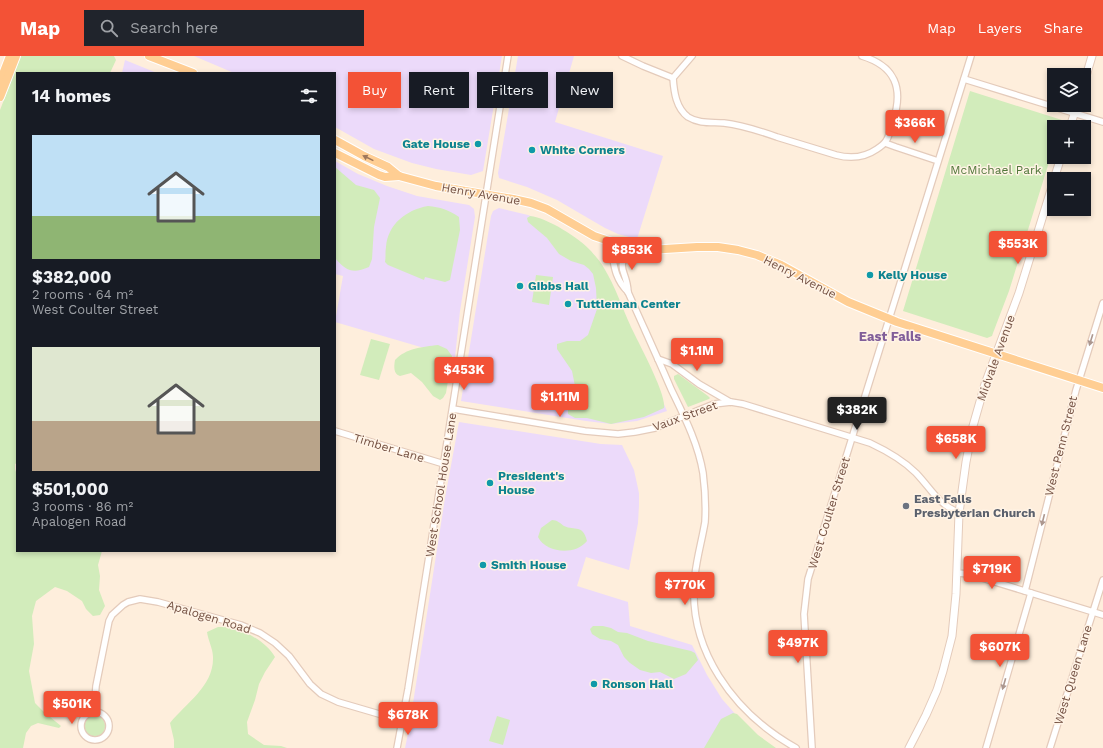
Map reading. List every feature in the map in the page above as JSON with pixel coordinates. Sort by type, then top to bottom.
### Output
[{"type":"main road","points":[[0,82],[10,56]]},
{"type":"main road","points":[[0,97],[16,56]]},
{"type":"main road","points":[[149,56],[190,72]]},
{"type":"main road","name":"Henry Avenue","points":[[336,141],[388,167],[400,176]]},
{"type":"main road","name":"Henry Avenue","points":[[336,154],[385,177],[400,176],[436,186],[513,198],[540,206],[594,236],[634,248],[659,250],[706,247],[728,248],[752,254],[772,261],[834,295],[889,320],[1103,388]]},
{"type":"street","name":"West School House Lane","points":[[397,748],[403,721],[508,56]]},
{"type":"street","points":[[622,56],[673,78]]},
{"type":"street","points":[[692,56],[673,78],[674,93],[679,106],[687,116],[699,122],[742,126],[844,157],[857,157],[865,155],[885,142],[897,106],[897,89],[892,77],[884,66],[862,56]]},
{"type":"street","name":"West Coulter Street","points":[[812,748],[804,626],[805,600],[808,579],[971,56]]},
{"type":"street","points":[[1088,68],[1092,56]]},
{"type":"street","points":[[964,79],[1103,122]]},
{"type":"street","points":[[1072,120],[1074,114]]},
{"type":"street","points":[[885,142],[938,161]]},
{"type":"street","name":"Midvale Avenue","points":[[909,748],[932,701],[945,666],[952,636],[955,614],[959,513],[964,469],[973,426],[985,384],[1019,293],[1047,203]]},
{"type":"street","points":[[610,242],[615,274],[621,285],[628,292]]},
{"type":"street","points":[[634,248],[624,258],[621,264],[627,282],[628,292],[684,416],[698,453],[704,485],[705,521],[695,574],[694,589],[696,616],[701,638],[713,667],[727,689],[766,728],[796,748]]},
{"type":"street","name":"West Penn Street","points":[[986,748],[1028,592],[1079,380],[1103,303]]},
{"type":"street","points":[[658,359],[672,364],[699,384],[731,402]]},
{"type":"street","name":"Vaux Street","points":[[453,409],[585,431],[614,434],[644,430],[665,424],[714,404],[731,402],[743,404],[853,438],[880,448],[899,458],[916,473],[939,501],[959,513]]},
{"type":"street","name":"Timber Lane","points":[[336,432],[444,464]]},
{"type":"street","points":[[956,573],[969,574],[1103,615]]},
{"type":"street","name":"West Queen Lane","points":[[1050,748],[1103,580]]},
{"type":"street","name":"Apalogen Road","points":[[94,712],[96,686],[109,621],[112,615],[123,605],[140,599],[158,602],[251,629],[268,638],[282,649],[310,684],[321,694],[338,702],[403,721]]},
{"type":"street","points":[[94,712],[103,714],[107,718],[109,727],[106,736],[93,741],[84,736],[80,728],[82,718],[85,715],[94,712]]},
{"type":"shaded area","points":[[194,56],[502,56],[499,72],[477,72],[477,108],[493,108],[483,171],[471,175],[412,163],[374,149],[336,128],[336,72],[232,72]]},
{"type":"shaded area","points":[[518,56],[574,56],[569,72],[556,72],[556,108],[559,108],[555,122],[663,156],[637,239],[618,234],[605,228],[557,200],[527,187],[499,178],[498,173],[509,108],[548,108],[548,72],[515,72]]},
{"type":"shaded area","points":[[125,60],[155,72],[122,72]]},
{"type":"shaded area","points":[[336,162],[358,174],[387,186],[417,196],[469,205],[474,209],[475,217],[460,311],[455,357],[336,322],[343,276],[336,274]]},
{"type":"shaded area","points":[[499,208],[528,215],[553,225],[615,296],[667,411],[637,421],[611,424],[461,401],[491,216],[493,211]]},
{"type":"shaded area","points":[[459,422],[601,444],[622,445],[634,470],[639,493],[638,523],[629,570],[586,557],[577,586],[628,602],[630,626],[692,645],[707,675],[722,699],[745,725],[773,748],[405,748],[445,498]]},
{"type":"green space","points":[[21,56],[114,56],[116,60],[110,72],[16,72],[16,552],[102,552],[98,565],[100,576],[99,590],[105,606],[100,615],[93,616],[86,609],[82,601],[67,591],[55,587],[36,601],[32,616],[34,644],[29,671],[35,703],[61,726],[59,728],[38,723],[31,726],[26,733],[23,748],[0,748],[0,110]]},
{"type":"green space","name":"McMichael Park","points":[[970,91],[1062,120],[1047,120],[1047,164],[1048,164],[1009,291],[992,336],[987,338],[903,311]]},
{"type":"green space","points":[[336,168],[356,185],[374,190],[380,198],[374,227],[372,259],[369,267],[354,271],[343,266],[336,259]]},
{"type":"green space","points":[[428,206],[444,209],[459,217],[460,230],[450,280],[445,282],[425,277],[424,280],[388,265],[385,262],[387,239],[394,225],[412,211]]},
{"type":"green space","points":[[530,216],[545,220],[571,235],[586,246],[601,264],[612,282],[631,327],[657,381],[664,401],[664,408],[644,417],[611,424],[587,418],[575,418],[568,414],[568,405],[573,400],[576,391],[572,371],[557,349],[557,344],[567,341],[580,341],[588,335],[597,309],[596,288],[593,274],[589,269],[584,265],[571,261],[559,254],[547,238],[528,222],[527,218]]},
{"type":"green space","points":[[536,275],[553,277],[549,305],[532,302]]},
{"type":"green space","points":[[371,339],[390,344],[379,380],[360,375]]},
{"type":"green space","points":[[438,345],[447,349],[452,356],[446,393],[440,400],[433,396],[422,382],[411,373],[400,376],[396,374],[394,367],[395,360],[404,353],[426,346]]},
{"type":"green space","points":[[678,374],[710,398],[688,407],[674,379],[674,376]]},
{"type":"green space","points":[[552,520],[557,521],[564,526],[581,530],[587,541],[582,546],[568,551],[561,551],[547,546],[538,537],[541,528]]},
{"type":"green space","points":[[593,626],[611,628],[618,632],[627,633],[648,641],[691,651],[695,653],[698,660],[686,674],[674,679],[660,672],[651,673],[640,670],[624,657],[618,645],[611,641],[600,639],[592,634],[590,629]]},
{"type":"green space","points":[[218,627],[234,628],[245,632],[263,643],[275,657],[259,684],[247,722],[248,734],[264,745],[281,746],[287,748],[174,748],[174,740],[170,723],[198,693],[209,677],[213,657],[207,632]]},
{"type":"green space","points":[[733,713],[737,714],[758,735],[776,748],[704,748],[721,719]]},
{"type":"green space","points":[[93,714],[97,714],[104,720],[105,727],[103,733],[99,736],[91,737],[87,735],[83,726],[85,720]]},
{"type":"green space","points":[[497,716],[510,720],[503,745],[489,741]]},
{"type":"place","name":"Gate House","points":[[478,144]]},
{"type":"place","name":"White Corners","points":[[532,150]]},
{"type":"place","name":"Kelly House","points":[[870,275]]},
{"type":"place","name":"Gibbs Hall","points":[[520,286]]},
{"type":"place","name":"Tuttleman Center","points":[[568,304]]},
{"type":"place","name":"President's House","points":[[490,483]]},
{"type":"place","name":"East Falls Presbyterian Church","points":[[906,506]]},
{"type":"place","name":"Smith House","points":[[483,565]]},
{"type":"place","name":"Ronson Hall","points":[[594,684]]},
{"type":"district","name":"East Falls","points":[[890,336]]}]
